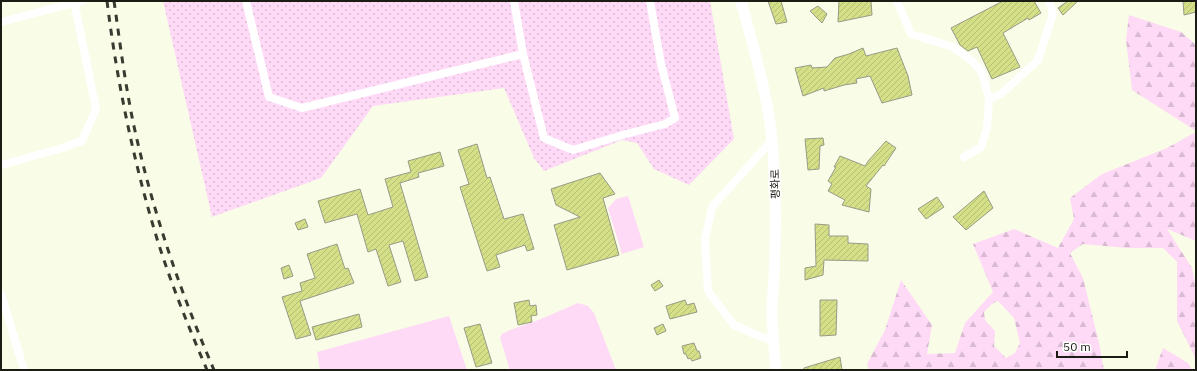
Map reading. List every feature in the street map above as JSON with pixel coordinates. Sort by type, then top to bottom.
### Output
[{"type":"main road","name":"평화로","points":[[741,1],[763,88],[772,140],[775,186],[774,276],[772,308],[776,370]]},
{"type":"street","points":[[246,1],[269,97],[302,108],[523,54]]},
{"type":"street","points":[[514,1],[523,54],[544,138],[573,150],[665,124],[675,118],[661,64],[650,1]]},
{"type":"street","points":[[897,1],[912,34],[953,47],[972,61],[982,72],[989,99],[987,128],[981,147],[964,157]]},
{"type":"street","points":[[989,99],[1001,94],[1038,60],[1053,14],[1049,1]]},
{"type":"street","points":[[1,22],[77,2],[96,109],[82,141],[1,166]]},
{"type":"street","points":[[772,140],[712,207],[705,240],[708,291],[734,326],[774,341]]},
{"type":"street","points":[[1,294],[24,370]]},
{"type":"green space","points":[[163,1],[710,1],[734,139],[689,185],[654,169],[637,143],[622,140],[544,171],[534,158],[504,88],[373,106],[321,178],[212,217]]},
{"type":"green space","points":[[1129,15],[1181,32],[1196,45],[1196,131],[1132,90],[1126,40]]},
{"type":"green space","points":[[1196,132],[1196,241],[1167,229],[1192,268],[1196,287],[1196,367],[1194,355],[1177,321],[1177,262],[1163,248],[1127,248],[1083,244],[1070,253],[1083,278],[1104,370],[869,370],[867,364],[885,330],[901,280],[932,325],[927,354],[955,353],[965,323],[993,292],[973,244],[1014,229],[1058,248],[1074,219],[1070,198],[1102,174],[1167,148]],"holes":[[[998,301],[1014,318],[1020,343],[1015,353],[1006,358],[994,346],[995,331],[985,320],[984,312],[992,304]]]},
{"type":"green space","points":[[628,196],[644,247],[622,254],[608,208],[616,199]]},
{"type":"green space","points":[[578,303],[588,306],[594,313],[616,370],[510,370],[500,338],[502,334]]},
{"type":"green space","points":[[449,316],[467,370],[320,370],[317,352]]},
{"type":"green space","points":[[1163,348],[1188,363],[1192,370],[1155,370]]},
{"type":"building","points":[[768,1],[781,1],[787,22],[776,24]]},
{"type":"building","points":[[839,1],[871,1],[872,15],[838,22]]},
{"type":"building","points":[[1003,1],[1034,1],[1041,13],[1029,20],[1028,18],[1003,33],[1020,67],[992,79],[977,47],[968,51],[960,45],[951,28]]},
{"type":"building","points":[[1068,1],[1078,1],[1063,15],[1058,8]]},
{"type":"building","points":[[1183,1],[1196,1],[1196,12],[1184,15]]},
{"type":"building","points":[[818,6],[827,14],[822,23],[810,11]]},
{"type":"building","points":[[863,48],[866,56],[897,48],[908,76],[912,95],[882,103],[870,76],[856,79],[857,83],[824,91],[824,88],[803,96],[795,68],[811,65],[812,68],[827,67],[835,58]]},
{"type":"building","points":[[823,138],[824,145],[820,146],[819,169],[808,170],[805,139]]},
{"type":"building","points":[[886,141],[896,148],[884,166],[883,165],[866,186],[871,189],[869,212],[842,205],[845,200],[828,191],[832,184],[828,181],[840,156],[865,166]]},
{"type":"building","points":[[477,144],[487,178],[490,177],[504,219],[523,214],[534,249],[527,251],[525,245],[496,255],[500,267],[487,271],[460,187],[469,184],[458,150]]},
{"type":"building","points":[[440,152],[444,166],[418,173],[419,177],[400,183],[428,277],[415,281],[403,241],[389,245],[401,282],[388,286],[376,249],[368,252],[357,214],[325,223],[318,201],[360,189],[368,215],[393,207],[385,179],[411,172],[408,161]]},
{"type":"building","points":[[600,173],[615,194],[603,198],[619,255],[567,270],[554,225],[580,217],[556,205],[551,189]]},
{"type":"building","points":[[984,191],[993,208],[966,230],[953,217]]},
{"type":"building","points":[[937,197],[944,207],[926,219],[918,209]]},
{"type":"building","points":[[305,219],[308,227],[298,230],[295,223]]},
{"type":"building","points":[[815,224],[829,225],[829,236],[848,236],[848,243],[868,244],[868,261],[824,260],[823,275],[805,280],[805,268],[816,266]]},
{"type":"building","points":[[337,244],[345,269],[348,268],[354,283],[300,301],[311,335],[296,339],[282,297],[302,291],[300,283],[315,278],[307,254]]},
{"type":"building","points":[[289,265],[293,276],[284,279],[281,268]]},
{"type":"building","points":[[659,280],[663,286],[655,291],[651,285]]},
{"type":"building","points":[[529,300],[530,306],[536,305],[537,315],[531,316],[532,322],[518,325],[514,303]]},
{"type":"building","points":[[685,300],[687,305],[694,303],[697,312],[670,319],[666,306]]},
{"type":"building","points":[[820,300],[837,300],[836,335],[820,336]]},
{"type":"building","points":[[359,314],[362,327],[316,340],[312,327]]},
{"type":"building","points":[[480,324],[492,363],[476,367],[464,328]]},
{"type":"building","points":[[663,324],[666,331],[657,335],[654,328]]},
{"type":"building","points":[[694,343],[701,358],[692,361],[690,358],[688,359],[686,354],[684,354],[682,346]]},
{"type":"building","points":[[840,357],[842,370],[804,370],[804,368]]},
{"type":"railway","points":[[107,1],[127,123],[149,213],[175,291],[207,370]]},
{"type":"railway","points":[[114,1],[131,112],[146,176],[162,233],[181,288],[214,370]]}]
